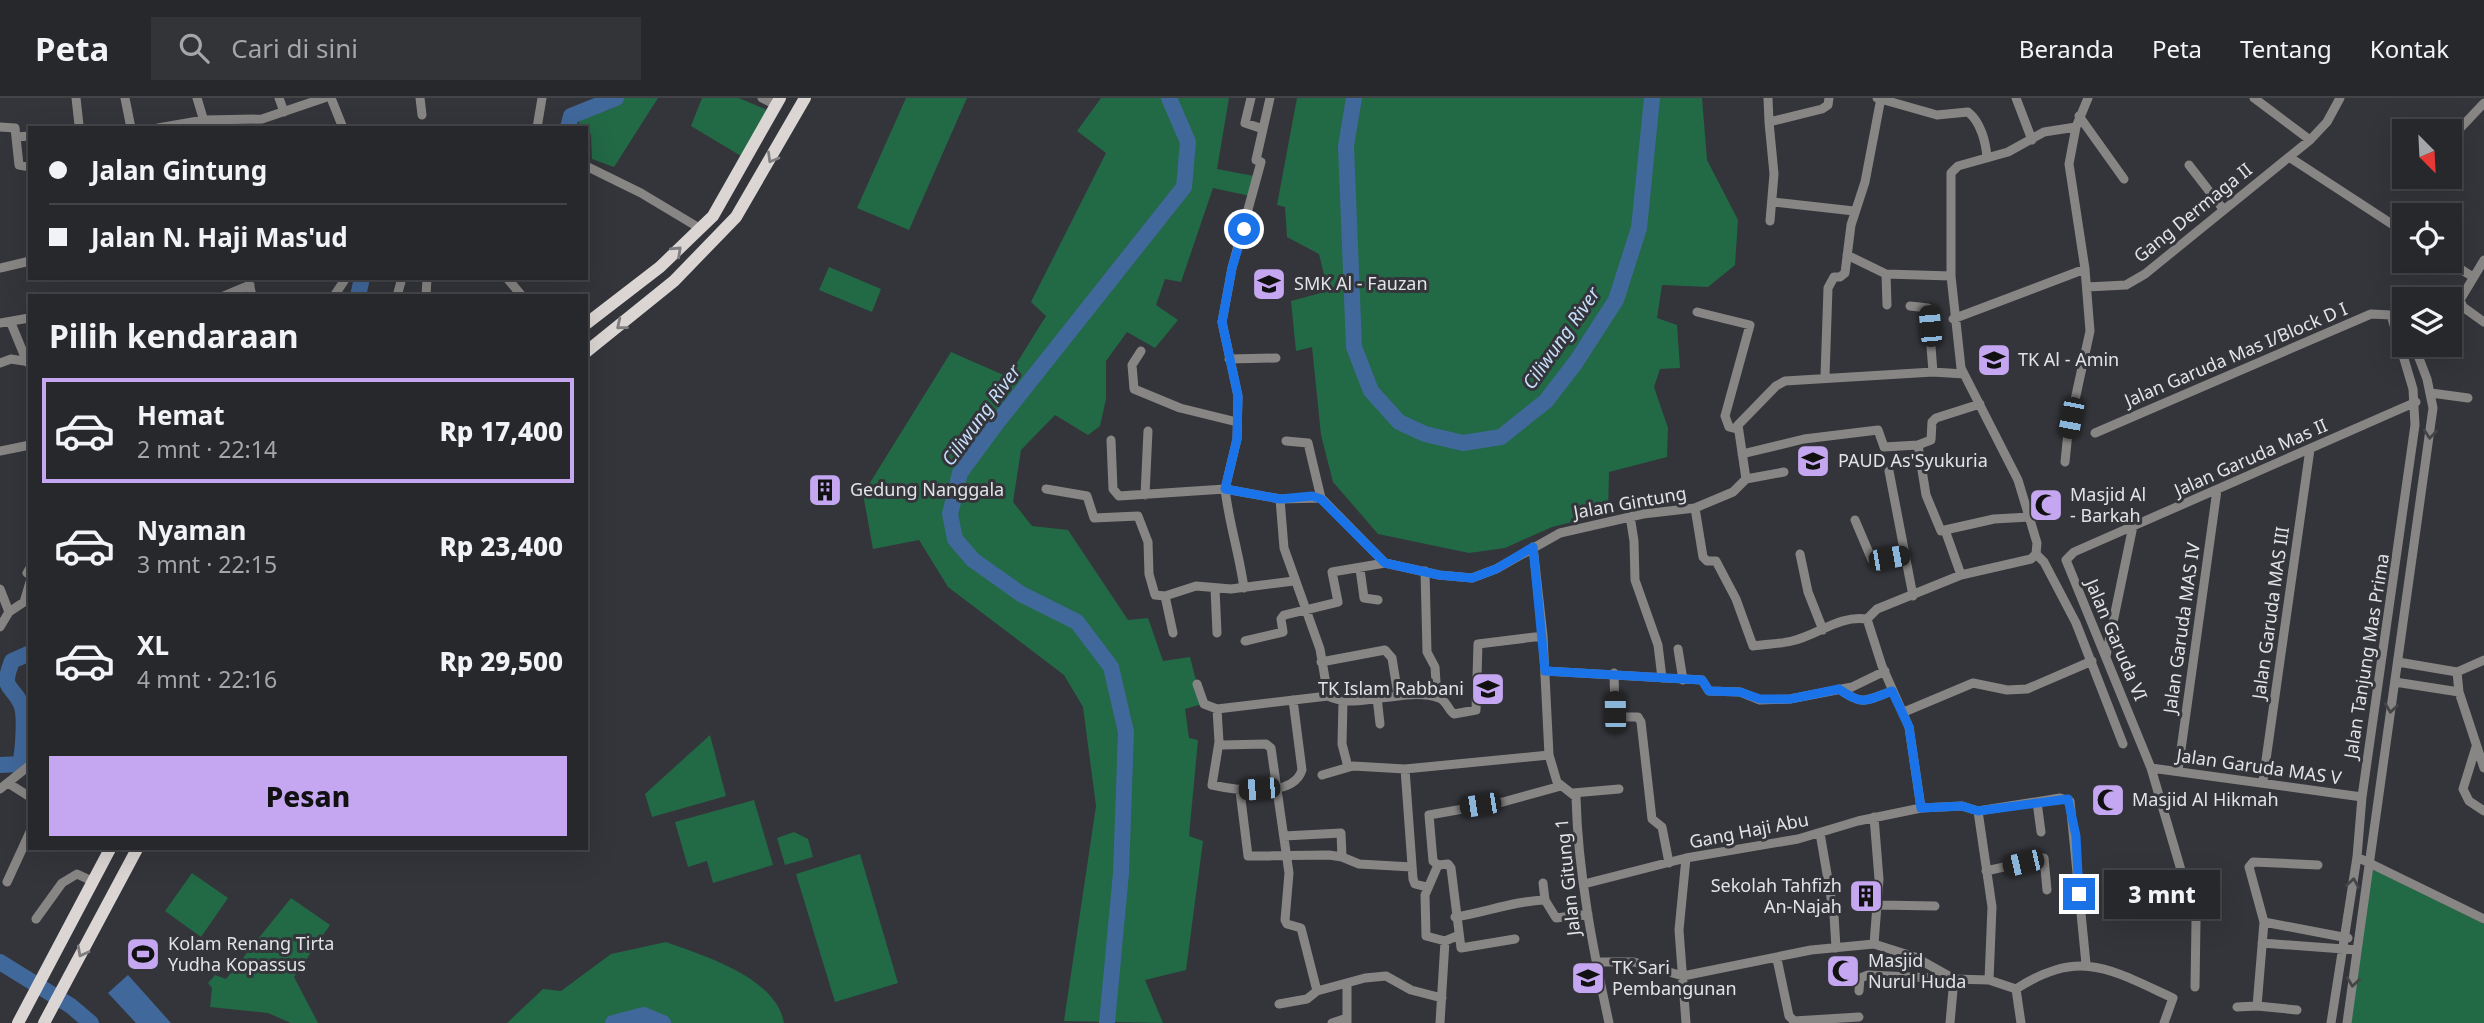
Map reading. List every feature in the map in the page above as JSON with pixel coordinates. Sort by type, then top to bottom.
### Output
[{"type":"main road","points":[[588,350],[674,281],[730,224],[762,176],[805,98]]},
{"type":"main road","points":[[588,322],[651,274],[701,229],[721,205],[778,101]]},
{"type":"main road","points":[[18,1023],[109,850]]},
{"type":"main road","points":[[44,1023],[136,850]]},
{"type":"main road","points":[[82,901],[102,913]]},
{"type":"street","points":[[76,98],[79,126]]},
{"type":"street","points":[[125,98],[131,126]]},
{"type":"street","points":[[197,98],[205,124]]},
{"type":"street","points":[[279,98],[284,112]]},
{"type":"street","points":[[182,126],[264,123],[284,112],[324,98]]},
{"type":"street","points":[[331,98],[342,126]]},
{"type":"street","points":[[420,98],[422,115]]},
{"type":"street","points":[[537,126],[542,98]]},
{"type":"street","points":[[762,98],[778,101]]},
{"type":"street","points":[[1251,98],[1245,123],[1263,129]]},
{"type":"street","points":[[1244,587],[1239,549],[1229,527],[1225,489],[1237,422],[1238,396],[1223,334],[1223,315],[1232,268],[1261,162],[1256,160],[1270,98]]},
{"type":"street","points":[[1768,98],[1773,202],[1770,221]]},
{"type":"street","points":[[1769,122],[1822,109],[1828,105],[1829,98]]},
{"type":"street","points":[[1825,376],[1828,288],[1833,277],[1840,277],[1845,273],[1854,211],[1865,182],[1879,98],[1937,115],[1968,112],[1973,116],[1986,145],[1987,158]]},
{"type":"street","points":[[2016,98],[2032,140]]},
{"type":"street","points":[[2065,462],[2068,432],[2090,331],[2085,269],[2069,164],[2079,116],[2088,98]]},
{"type":"street","points":[[2254,98],[2311,140]]},
{"type":"street","name":"Gang Dermaga II","points":[[2087,287],[2132,283],[2311,140],[2327,121],[2340,98]]},
{"type":"street","points":[[2462,126],[2484,103]]},
{"type":"street","points":[[2079,116],[2124,179]]},
{"type":"street","points":[[0,128],[13,126],[19,166],[28,167]]},
{"type":"street","points":[[2076,127],[2050,130],[2015,149],[1952,170],[1951,276],[1954,319],[1958,353],[1964,374],[2018,480],[2030,517],[2036,554],[2071,612],[2123,744]]},
{"type":"street","points":[[16,137],[28,135]]},
{"type":"street","points":[[2289,157],[2392,224]]},
{"type":"street","points":[[2189,165],[2223,209]]},
{"type":"street","points":[[588,167],[641,193],[701,229]]},
{"type":"street","points":[[1773,202],[1854,211]]},
{"type":"street","points":[[1847,255],[1886,274],[1951,276]]},
{"type":"street","points":[[2484,260],[2460,300],[2463,307],[2484,322]]},
{"type":"street","points":[[0,268],[28,261]]},
{"type":"street","points":[[1954,319],[2085,269]]},
{"type":"street","points":[[2462,269],[2473,276]]},
{"type":"street","points":[[1886,274],[1886,305]]},
{"type":"street","points":[[509,280],[520,294]]},
{"type":"street","points":[[228,294],[249,282]]},
{"type":"street","points":[[1910,306],[1928,308],[1933,372]]},
{"type":"street","points":[[1697,312],[1750,325],[1725,416],[1729,427],[1737,429]]},
{"type":"street","name":"Jalan Garuda Mas I/Block D I","points":[[2095,433],[2371,314],[2391,315]]},
{"type":"street","name":"Jalan Tanjung Mas Prima","points":[[2331,1023],[2403,524],[2416,402],[2391,315]]},
{"type":"street","points":[[0,323],[28,318]]},
{"type":"street","points":[[11,323],[28,362]]},
{"type":"street","points":[[1141,351],[1132,365],[1134,389],[1180,408],[1237,422]]},
{"type":"street","name":"Jalan Tanjung Mas Prima","points":[[2347,1023],[2429,446],[2431,393],[2418,357]]},
{"type":"street","points":[[1229,359],[1276,358]]},
{"type":"street","points":[[0,363],[11,359],[28,362]]},
{"type":"street","points":[[1784,472],[1746,479],[1737,429],[1752,408],[1785,381],[1825,376],[1933,372],[1964,374]]},
{"type":"street","points":[[2431,393],[2468,398]]},
{"type":"street","name":"Jalan Garuda Mas II","points":[[2066,564],[2067,557],[2074,552],[2416,402]]},
{"type":"street","points":[[1742,454],[1877,430],[1884,447],[1918,445],[1931,440],[1932,422],[1936,418],[1980,404]]},
{"type":"street","points":[[1145,495],[1148,431]]},
{"type":"street","points":[[1111,440],[1114,493],[1145,495],[1225,489],[1280,499],[1312,496],[1321,499],[1385,563]]},
{"type":"street","points":[[1286,441],[1308,443],[1321,499]]},
{"type":"street","points":[[0,451],[28,445]]},
{"type":"street","points":[[1918,445],[1926,495],[1941,531],[1994,519],[2030,517]]},
{"type":"street","name":"Jalan Garuda MAS III","points":[[2263,781],[2310,449]]},
{"type":"street","points":[[1889,471],[1913,596]]},
{"type":"street","name":"Jalan Gintung","points":[[1245,641],[1283,632],[1282,617],[1338,602],[1332,572],[1385,563],[1472,578],[1496,569],[1560,533],[1630,516],[1695,508],[1732,492],[1746,479]]},
{"type":"street","points":[[1046,489],[1087,496],[1094,518],[1138,516],[1148,542],[1153,594],[1165,596],[1196,586],[1244,587],[1294,581]]},
{"type":"street","name":"Jalan Garuda MAS IV","points":[[2178,771],[2217,490]]},
{"type":"street","points":[[1280,499],[1284,548],[1321,662],[1328,696]]},
{"type":"street","points":[[1695,508],[1703,557],[1707,561],[1716,561],[1754,646],[1794,641],[1850,619],[1867,619]]},
{"type":"street","points":[[1630,516],[1634,541],[1634,580],[1658,645],[1662,678]]},
{"type":"street","points":[[1855,520],[1872,560],[1904,555]]},
{"type":"street","points":[[2403,524],[2416,527]]},
{"type":"street","points":[[2106,656],[2133,526]]},
{"type":"street","points":[[1945,530],[1961,575]]},
{"type":"street","points":[[1515,939],[1463,948],[1458,945],[1451,868],[1448,864],[1438,865],[1433,861],[1429,815],[1503,802],[1561,786],[1549,755],[1543,636],[1533,547]]},
{"type":"street","points":[[1800,554],[1808,592],[1823,630]]},
{"type":"street","points":[[1921,808],[1912,738],[1904,712],[1885,671],[1867,619],[1869,614],[1961,575],[2031,559],[2036,554]]},
{"type":"street","name":"Jalan Garuda VI","points":[[2066,564],[2151,768],[2196,921],[2195,987]]},
{"type":"street","points":[[1360,569],[1363,598],[1378,600]]},
{"type":"street","points":[[1425,571],[1427,652],[1435,667],[1437,697]]},
{"type":"street","points":[[1215,587],[1217,633]]},
{"type":"street","points":[[0,627],[9,612],[22,605],[28,588]]},
{"type":"street","points":[[0,589],[9,612]]},
{"type":"street","points":[[1165,596],[1173,633]]},
{"type":"street","points":[[1198,684],[1204,704],[1217,709],[1328,696],[1343,701],[1398,695],[1437,697],[1443,700],[1452,714],[1476,710],[1478,644],[1543,636]]},
{"type":"street","points":[[1678,649],[1684,680]]},
{"type":"street","points":[[1321,662],[1385,650],[1392,658],[1398,695]]},
{"type":"street","points":[[2398,662],[2457,671],[2484,660]]},
{"type":"street","points":[[1904,712],[1973,683],[2007,690],[2027,690],[2092,661]]},
{"type":"street","points":[[1545,671],[1702,680],[1709,691],[1740,692],[1760,699],[1790,699],[1852,687],[1885,671]]},
{"type":"street","points":[[2457,671],[2459,692],[2484,768]]},
{"type":"street","points":[[1614,673],[1615,713],[1620,717],[1636,716],[1641,722],[1652,819],[1662,827],[1669,863]]},
{"type":"street","points":[[2395,682],[2459,692]]},
{"type":"street","points":[[1839,689],[1857,702],[1892,691]]},
{"type":"street","points":[[1377,697],[1380,724]]},
{"type":"street","points":[[1217,709],[1219,742],[1212,785],[1240,791],[1278,788],[1291,786],[1303,770],[1293,700]]},
{"type":"street","points":[[1343,701],[1342,744],[1348,767]]},
{"type":"street","points":[[1219,742],[1226,746],[1269,745],[1278,788],[1289,879],[1285,920],[1287,924],[1301,928],[1317,991]]},
{"type":"street","points":[[2476,746],[2463,789],[2469,801],[2484,811]]},
{"type":"street","points":[[1322,775],[1348,767],[1405,769],[1549,755]]},
{"type":"street","points":[[0,789],[28,767]]},
{"type":"street","name":"Jalan Garuda MAS V","points":[[2151,768],[2263,781],[2362,797]]},
{"type":"street","points":[[1405,769],[1415,884],[1427,887]]},
{"type":"street","points":[[8,783],[28,796]]},
{"type":"street","name":"Jalan Gitung 1","points":[[1561,786],[1573,793],[1589,935],[1598,962],[1609,1023]]},
{"type":"street","points":[[1573,793],[1619,789]]},
{"type":"street","points":[[1240,791],[1248,856],[1287,858],[1314,855],[1342,857],[1359,864],[1412,867]]},
{"type":"street","name":"Gang Haji Abu","points":[[1584,884],[1686,859],[1820,833],[1874,817],[1921,808],[1962,806],[1978,811],[2060,798],[2071,802],[2086,964]]},
{"type":"street","points":[[2037,802],[2041,832]]},
{"type":"street","points":[[1978,811],[1992,907],[1989,981]]},
{"type":"street","points":[[1874,817],[1879,858],[1879,905],[1874,944]]},
{"type":"street","points":[[1820,833],[1834,915],[1836,948]]},
{"type":"street","points":[[1284,836],[1342,834],[1342,857]]},
{"type":"street","points":[[7,881],[28,836]]},
{"type":"street","points":[[2357,857],[2484,919]]},
{"type":"street","points":[[1986,871],[2043,858],[2047,890]]},
{"type":"street","points":[[1686,859],[1679,930],[1686,1023]]},
{"type":"street","points":[[2258,1006],[2264,922],[2250,863],[2318,865]]},
{"type":"street","points":[[1438,865],[1427,887],[1426,937],[1445,942],[1457,936]]},
{"type":"street","points":[[36,919],[62,884],[77,874],[92,881]]},
{"type":"street","points":[[1543,883],[1545,900],[1556,918],[1588,914]]},
{"type":"street","points":[[1455,917],[1491,911],[1512,901],[1545,900]]},
{"type":"street","points":[[1879,905],[1935,906]]},
{"type":"street","points":[[2264,922],[2358,939]]},
{"type":"street","points":[[1440,1023],[1445,942]]},
{"type":"street","points":[[2262,943],[2357,950]]},
{"type":"street","points":[[1598,962],[1634,962],[1683,976],[1836,948],[1874,944],[1915,957],[1955,979]]},
{"type":"street","points":[[1777,959],[1791,1021],[1799,1023],[1859,1017]]},
{"type":"street","points":[[1859,991],[1861,978],[1868,975],[1989,981],[2017,989],[2046,972],[2086,964],[2173,998],[2164,1023]]},
{"type":"street","points":[[1279,1004],[1307,999],[1317,991],[1348,985],[1364,978],[1386,976],[1411,990],[1441,998]]},
{"type":"street","points":[[1950,1023],[1955,979]]},
{"type":"street","points":[[1332,1023],[1347,1020],[1348,985]]},
{"type":"street","points":[[2017,989],[2021,1023]]},
{"type":"street","points":[[2237,1007],[2297,1010]]},
{"type":"green space","points":[[623,98],[658,98],[614,167],[592,159],[588,126],[579,126],[579,118],[611,109]]},
{"type":"green space","points":[[702,98],[739,98],[767,110],[741,156],[691,126]]},
{"type":"green space","points":[[906,98],[967,98],[909,230],[857,208]]},
{"type":"green space","points":[[1101,98],[1229,98],[1217,169],[1254,176],[1250,196],[1213,188],[1181,282],[1165,279],[1156,305],[1178,320],[1155,348],[1127,332],[1106,361],[1106,399],[1100,426],[1088,435],[1055,415],[1021,450],[1013,502],[1032,526],[1068,530],[1128,620],[1148,618],[1163,661],[1190,657],[1202,704],[1185,709],[1189,738],[1198,740],[1189,836],[1203,841],[1186,970],[1145,980],[1163,1023],[1064,1021],[1096,806],[1083,707],[1064,675],[948,587],[919,540],[873,549],[863,494],[951,352],[1008,377],[1046,316],[1031,302],[1106,153],[1077,131]]},
{"type":"green space","points":[[1297,98],[1702,98],[1707,160],[1738,220],[1735,265],[1708,287],[1662,285],[1657,318],[1677,325],[1680,368],[1660,369],[1654,387],[1668,428],[1667,457],[1609,472],[1608,513],[1552,527],[1505,548],[1469,553],[1378,534],[1333,482],[1321,435],[1312,347],[1296,351],[1291,301],[1328,291],[1319,254],[1287,237],[1285,207],[1277,205]]},
{"type":"green space","points":[[829,267],[881,289],[872,312],[819,290]]},
{"type":"green space","points":[[710,735],[726,796],[652,817],[645,794]]},
{"type":"green space","points":[[754,800],[773,865],[713,883],[707,861],[688,867],[675,822]]},
{"type":"green space","points":[[794,832],[808,839],[813,857],[785,865],[777,838]]},
{"type":"green space","points":[[860,854],[898,983],[835,1002],[796,874]]},
{"type":"green space","points":[[2372,869],[2484,924],[2484,1023],[2351,1023]]},
{"type":"green space","points":[[192,873],[228,898],[201,937],[165,911]]},
{"type":"green space","points":[[291,898],[330,925],[294,977],[318,1023],[291,1023],[268,1013],[210,1007],[212,988],[208,983],[215,975],[226,979]]},
{"type":"green space","points":[[666,942],[736,970],[753,981],[768,993],[778,1007],[784,1023],[507,1023],[543,989],[561,991],[611,954]]},
{"type":"water","points":[[128,975],[171,1023],[136,1023],[108,993]]},
{"type":"waterway","points":[[568,126],[571,116],[616,98]]},
{"type":"waterway","name":"Ciliwung River","points":[[1107,1023],[1121,873],[1126,732],[1111,667],[1077,622],[1021,594],[973,560],[955,539],[950,514],[960,473],[1184,187],[1188,142],[1169,98]]},
{"type":"waterway","name":"Ciliwung River","points":[[1354,98],[1346,146],[1354,347],[1371,391],[1399,422],[1425,434],[1463,443],[1501,437],[1546,401],[1576,362],[1616,300],[1639,228],[1652,98]]},
{"type":"waterway","points":[[358,294],[362,280]]},
{"type":"waterway","points":[[0,765],[20,764],[24,734],[23,709],[7,683],[7,678],[12,661],[28,654]]},
{"type":"waterway","points":[[0,962],[71,1006],[91,1023]]},
{"type":"waterway","name":"Ciliwung River","points":[[613,1023],[644,1015],[663,1023]]},
{"type":"place","name":"SMK Al - Fauzan","points":[[1269,284]]},
{"type":"place","name":"TK Al - Amin","points":[[1994,360]]},
{"type":"place","name":"PAUD As'Syukuria","points":[[1813,461]]},
{"type":"place","name":"Gedung Nanggala","points":[[825,490]]},
{"type":"place","name":"Masjid Al - Barkah","points":[[2046,505]]},
{"type":"place","name":"TK Islam Rabbani","points":[[1488,689]]},
{"type":"place","name":"Masjid Al Hikmah","points":[[2108,800]]},
{"type":"place","name":"Sekolah Tahfizh An-Najah","points":[[1866,896]]},
{"type":"place","name":"Kolam Renang Tirta Yudha Kopassus","points":[[143,954]]},
{"type":"place","name":"Masjid Nurul Huda","points":[[1843,971]]},
{"type":"place","name":"TK Sari Pembangunan","points":[[1588,978]]},
{"type":"route","points":[[1244,229],[1232,268],[1222,322],[1238,396],[1237,439],[1225,489],[1256,492],[1280,499],[1312,496],[1321,499],[1327,502],[1385,563],[1404,565],[1439,575],[1462,579],[1483,575],[1533,547],[1545,671],[1702,680],[1708,691],[1740,692],[1754,699],[1790,699],[1839,689],[1857,702],[1863,702],[1892,691],[1904,712],[1912,738],[1921,808],[1962,806],[1978,811],[2068,799],[2071,802],[2076,836],[2079,894]]}]
